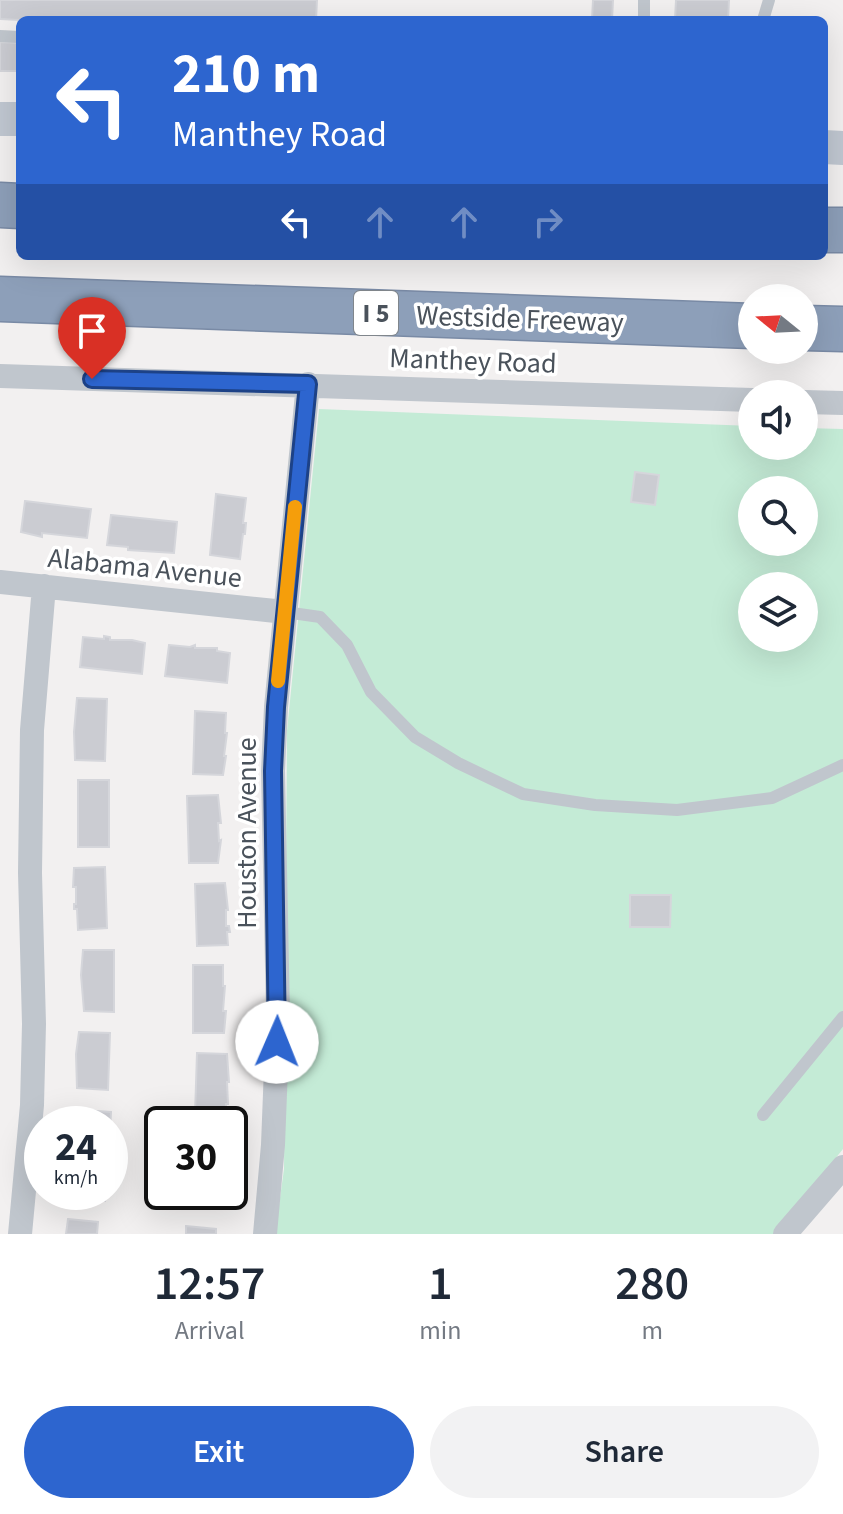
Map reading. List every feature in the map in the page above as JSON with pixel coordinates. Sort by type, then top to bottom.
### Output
[{"type":"highway","name":"Westside Freeway","points":[[0,299],[738,325]]},
{"type":"highway","points":[[818,328],[843,329]]},
{"type":"street","name":"Manthey Road","points":[[0,376],[738,399]]},
{"type":"street","name":"Houston Avenue","points":[[265,1234],[273,1145],[278,1016],[273,771],[308,384]]},
{"type":"street","points":[[818,402],[843,403]]},
{"type":"street","name":"Alabama Avenue","points":[[0,582],[285,612]]},
{"type":"street","points":[[20,1234],[32,1105],[32,730],[44,586]]},
{"type":"street","points":[[785,1234],[843,1167]]},
{"type":"lane","points":[[285,612],[320,617],[347,645],[371,692],[415,737],[458,763],[523,794],[595,805],[677,810],[772,798],[843,765]]},
{"type":"lane","points":[[763,1115],[843,1017]]},
{"type":"green space","points":[[319,409],[738,425],[738,460],[818,460],[818,428],[843,429],[843,1149],[774,1234],[275,1234],[284,1169],[287,731]]},
{"type":"building","points":[[0,0],[317,0],[316,16],[16,16],[16,20],[0,19]]},
{"type":"building","points":[[593,0],[613,0],[612,16],[592,16]]},
{"type":"building","points":[[676,0],[729,0],[728,16],[675,16]]},
{"type":"building","points":[[0,42],[16,43],[16,71],[0,71]]},
{"type":"building","points":[[635,472],[659,475],[655,505],[631,502]]},
{"type":"building","points":[[216,494],[246,498],[245,534],[240,559],[210,555]]},
{"type":"building","points":[[25,501],[91,509],[87,538],[42,533],[42,537],[21,532]]},
{"type":"building","points":[[111,515],[177,522],[174,553],[128,550],[128,547],[107,545]]},
{"type":"building","points":[[104,636],[110,637],[110,640],[145,643],[142,674],[80,667],[83,637],[104,639]]},
{"type":"building","points":[[169,645],[195,645],[195,648],[217,648],[217,651],[230,653],[227,683],[165,676]]},
{"type":"building","points":[[77,698],[107,699],[105,761],[75,760]]},
{"type":"building","points":[[195,711],[226,713],[223,775],[193,774]]},
{"type":"building","points":[[78,780],[109,780],[109,847],[78,847]]},
{"type":"building","points":[[218,795],[221,840],[218,863],[189,863],[187,796]]},
{"type":"building","points":[[105,867],[107,928],[78,930],[77,909],[74,909],[74,868]]},
{"type":"building","points":[[225,883],[226,926],[229,926],[230,932],[227,932],[228,945],[197,946],[195,884]]},
{"type":"building","points":[[630,895],[671,895],[670,927],[630,927]]},
{"type":"building","points":[[83,950],[114,950],[114,1012],[84,1011],[81,975]]},
{"type":"building","points":[[193,965],[223,965],[224,1033],[193,1033]]},
{"type":"building","points":[[79,1032],[110,1033],[108,1090],[77,1088]]},
{"type":"building","points":[[197,1053],[227,1054],[228,1104],[195,1106]]},
{"type":"building","points":[[68,1219],[98,1222],[97,1234],[66,1234]]},
{"type":"building","points":[[186,1226],[216,1229],[216,1234],[186,1234]]},
{"type":"slow traffic","points":[[278,681],[295,507]]},
{"type":"route","points":[[92,379],[308,384],[276,707],[273,771],[277,1042]]}]
